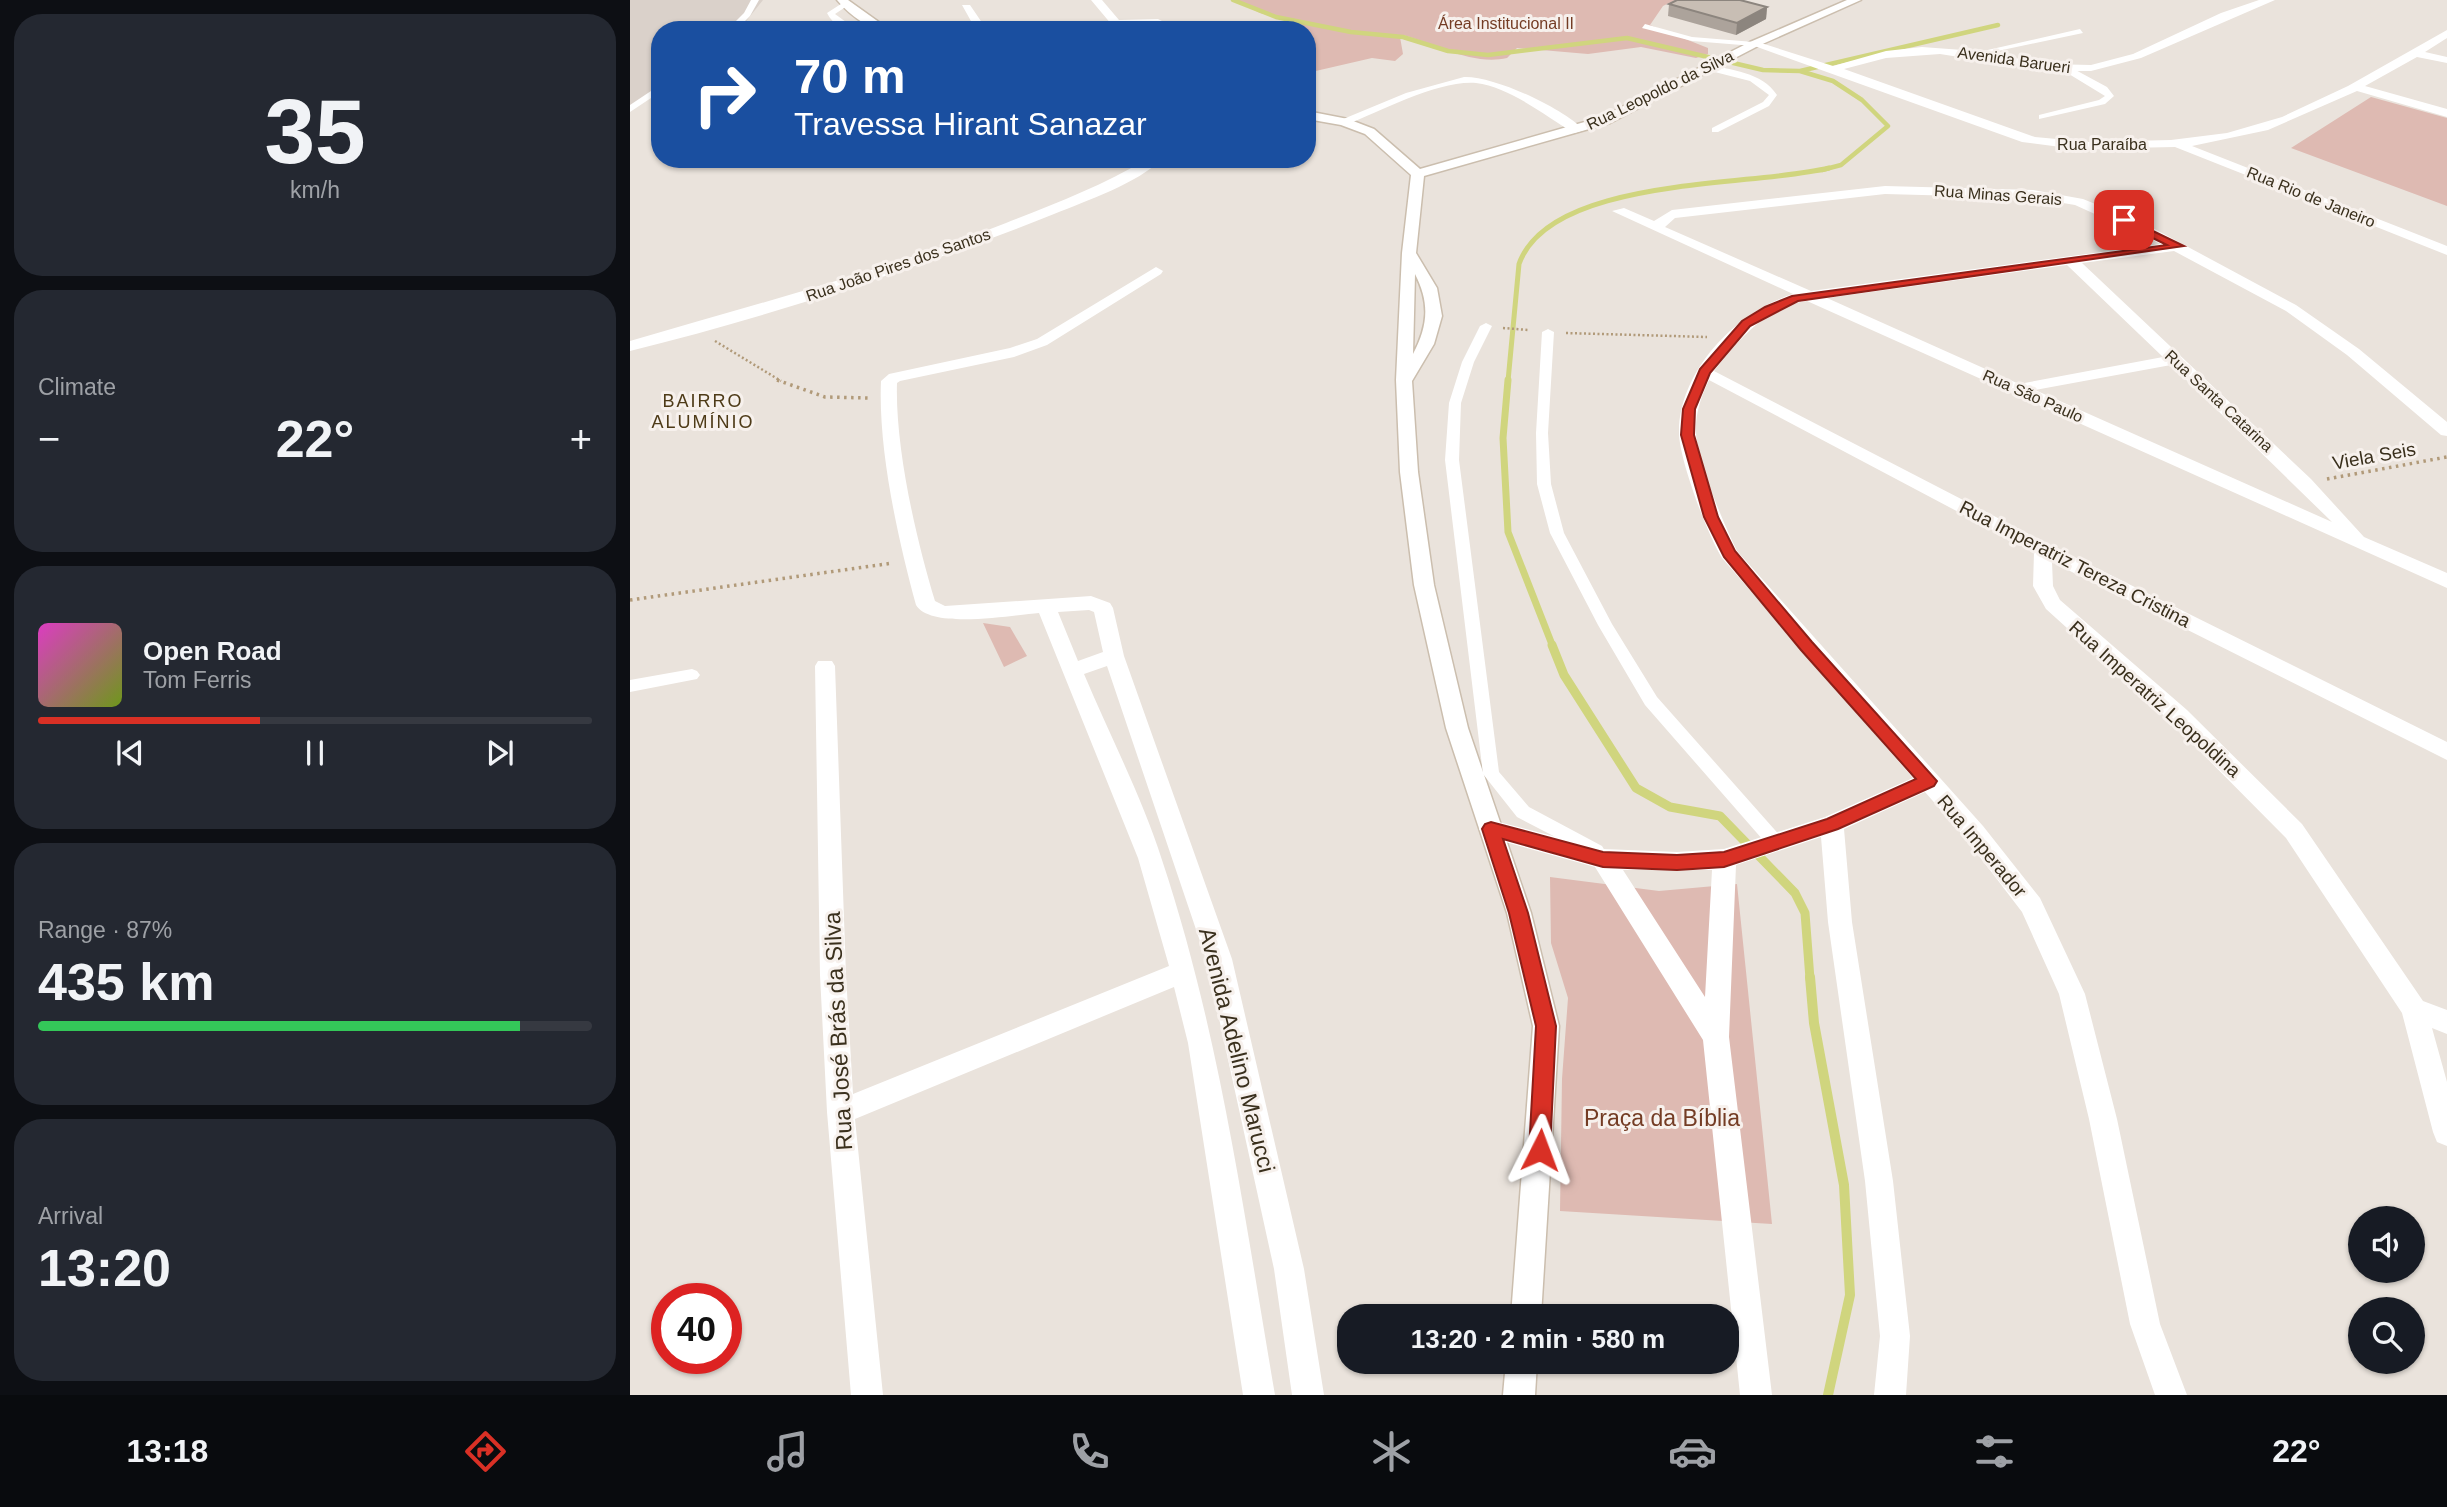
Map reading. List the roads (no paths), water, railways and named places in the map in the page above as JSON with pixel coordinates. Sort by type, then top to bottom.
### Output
[{"type":"street","points":[[1096,0],[1113,21]]},
{"type":"street","name":"Rua Leopoldo da Silva","points":[[1418,174],[1578,130],[1636,105],[1754,44],[1856,0]]},
{"type":"street","name":"Avenida Barueri","points":[[1805,60],[1872,57],[1922,51],[1974,54],[2067,69],[2106,65],[2146,51],[2230,12],[2270,0]]},
{"type":"street","points":[[843,2],[872,21]]},
{"type":"street","points":[[966,6],[976,21]]},
{"type":"street","points":[[1801,23],[1806,6]]},
{"type":"street","name":"Rua Paraíba","points":[[1754,44],[1835,69],[2042,143],[2085,146],[2175,143],[2243,134],[2282,120],[2355,87],[2447,33]]},
{"type":"street","points":[[2415,53],[2447,60]]},
{"type":"street","name":"Avenida Barueri","points":[[1835,69],[1872,57]]},
{"type":"street","points":[[1342,122],[1441,87],[1474,79],[1502,89],[1578,130]]},
{"type":"street","points":[[2355,87],[2447,113]]},
{"type":"street","points":[[1316,117],[1342,122],[1375,134],[1392,148],[1401,163],[1418,174],[1409,253],[1404,380],[1409,472],[1424,585],[1457,728],[1519,913],[1546,1026],[1538,1175],[1527,1304]]},
{"type":"street","name":"Rua Rio de Janeiro","points":[[2175,143],[2447,251]]},
{"type":"street","name":"Rua João Pires dos Santos","points":[[630,346],[832,289],[944,251],[1100,190],[1140,168]]},
{"type":"street","name":"Rua Minas Gerais","points":[[1658,228],[1663,218],[1672,214],[1885,190],[2033,194],[2078,202],[2178,246],[2255,287],[2321,327],[2447,431]]},
{"type":"street","name":"Rua São Paulo","points":[[1619,211],[2447,581]]},
{"type":"street","name":"Rua Imperador","points":[[2171,1395],[2145,1324],[2103,1119],[2072,994],[2031,905],[1975,833],[1806,646],[1729,554],[1711,517],[1688,435],[1689,409],[1705,372],[1732,336],[1769,309],[1796,298],[2178,246]]},
{"type":"street","points":[[1404,380],[1428,345],[1436,311],[1430,282],[1409,253]]},
{"type":"street","name":"Rua Santa Catarina","points":[[2072,262],[2305,483],[2362,543]]},
{"type":"street","name":"Avenida Adelino Marucci","points":[[1156,271],[1042,342],[1014,352],[902,374],[889,381],[888,412],[913,560],[926,605],[943,612],[1091,603],[1103,608],[1114,656],[1219,959],[1289,1269],[1308,1395]]},
{"type":"street","points":[[2016,389],[2175,359]]},
{"type":"street","name":"Rua Imperatriz Tereza Cristina","points":[[1705,372],[2043,549],[2447,752]]},
{"type":"street","name":"Rua Imperatriz Leopoldina","points":[[2043,549],[2043,586],[2053,604],[2179,716],[2294,831],[2356,919],[2414,1009],[2447,1132]]},
{"type":"street","name":"Avenida Adelino Marucci","points":[[1045,605],[1150,858],[1183,971],[1201,1043],[1259,1395]]},
{"type":"street","points":[[1074,670],[1114,656]]},
{"type":"street","name":"Rua José Brás da Silva","points":[[825,666],[833,962],[841,1112],[867,1395]]},
{"type":"street","points":[[1491,829],[1613,860],[1677,862],[1724,859],[1832,824],[1928,781]]},
{"type":"street","points":[[1832,824],[1840,922],[1879,1181],[1894,1323],[1890,1395]]},
{"type":"street","points":[[1724,859],[1716,1037],[1756,1395]]},
{"type":"street","points":[[1613,860],[1716,1037]]},
{"type":"street","points":[[841,1112],[1183,971]]},
{"type":"street","points":[[2414,1009],[2447,1022]]},
{"type":"street","points":[[1519,1395],[1521,1374]]},
{"type":"lane","points":[[740,21],[755,0]]},
{"type":"lane","points":[[837,21],[831,13],[843,2]]},
{"type":"lane","points":[[1645,26],[1692,39],[1754,44]]},
{"type":"lane","points":[[1974,54],[2080,31]]},
{"type":"lane","points":[[1706,67],[1760,83],[1771,89],[1773,95],[1766,104],[1715,130]]},
{"type":"lane","points":[[2042,117],[2102,102],[2110,96],[2104,89],[2067,69]]},
{"type":"lane","points":[[630,109],[651,94]]},
{"type":"lane","points":[[1486,326],[1468,362],[1455,403],[1452,460],[1490,774],[1523,812],[1613,860]]},
{"type":"lane","points":[[1548,332],[1543,446],[1545,484],[1557,533],[1605,625],[1651,701],[1776,843]]},
{"type":"lane","points":[[630,686],[692,675]]},
{"type":"waterway","points":[[1233,0],[1276,17],[1296,21]]},
{"type":"waterway","points":[[1316,25],[1351,32],[1403,37],[1448,51],[1488,55],[1627,38],[1763,70],[1800,71]]},
{"type":"waterway","points":[[1800,71],[1998,25]]},
{"type":"waterway","points":[[1800,71],[1833,81],[1862,100],[1888,126],[1841,165],[1822,170]]},
{"type":"waterway","points":[[1508,381],[1519,264],[1538,235],[1570,215],[1611,200],[1657,190],[1829,168]]},
{"type":"waterway","points":[[1508,380],[1503,438],[1508,532],[1553,647]]},
{"type":"waterway","points":[[1552,645],[1564,675],[1636,788],[1670,807],[1720,816],[1795,893],[1805,913],[1810,979]]},
{"type":"waterway","points":[[1810,977],[1814,1023],[1844,1185],[1850,1295],[1828,1395]]},
{"type":"district","name":"BAIRRO ALUMÍNIO","points":[[703,411]]},
{"type":"park label","name":"Área Institucional II","points":[[1506,23]]},
{"type":"park label","name":"Praça da Bíblia","points":[[1662,1118]]}]
